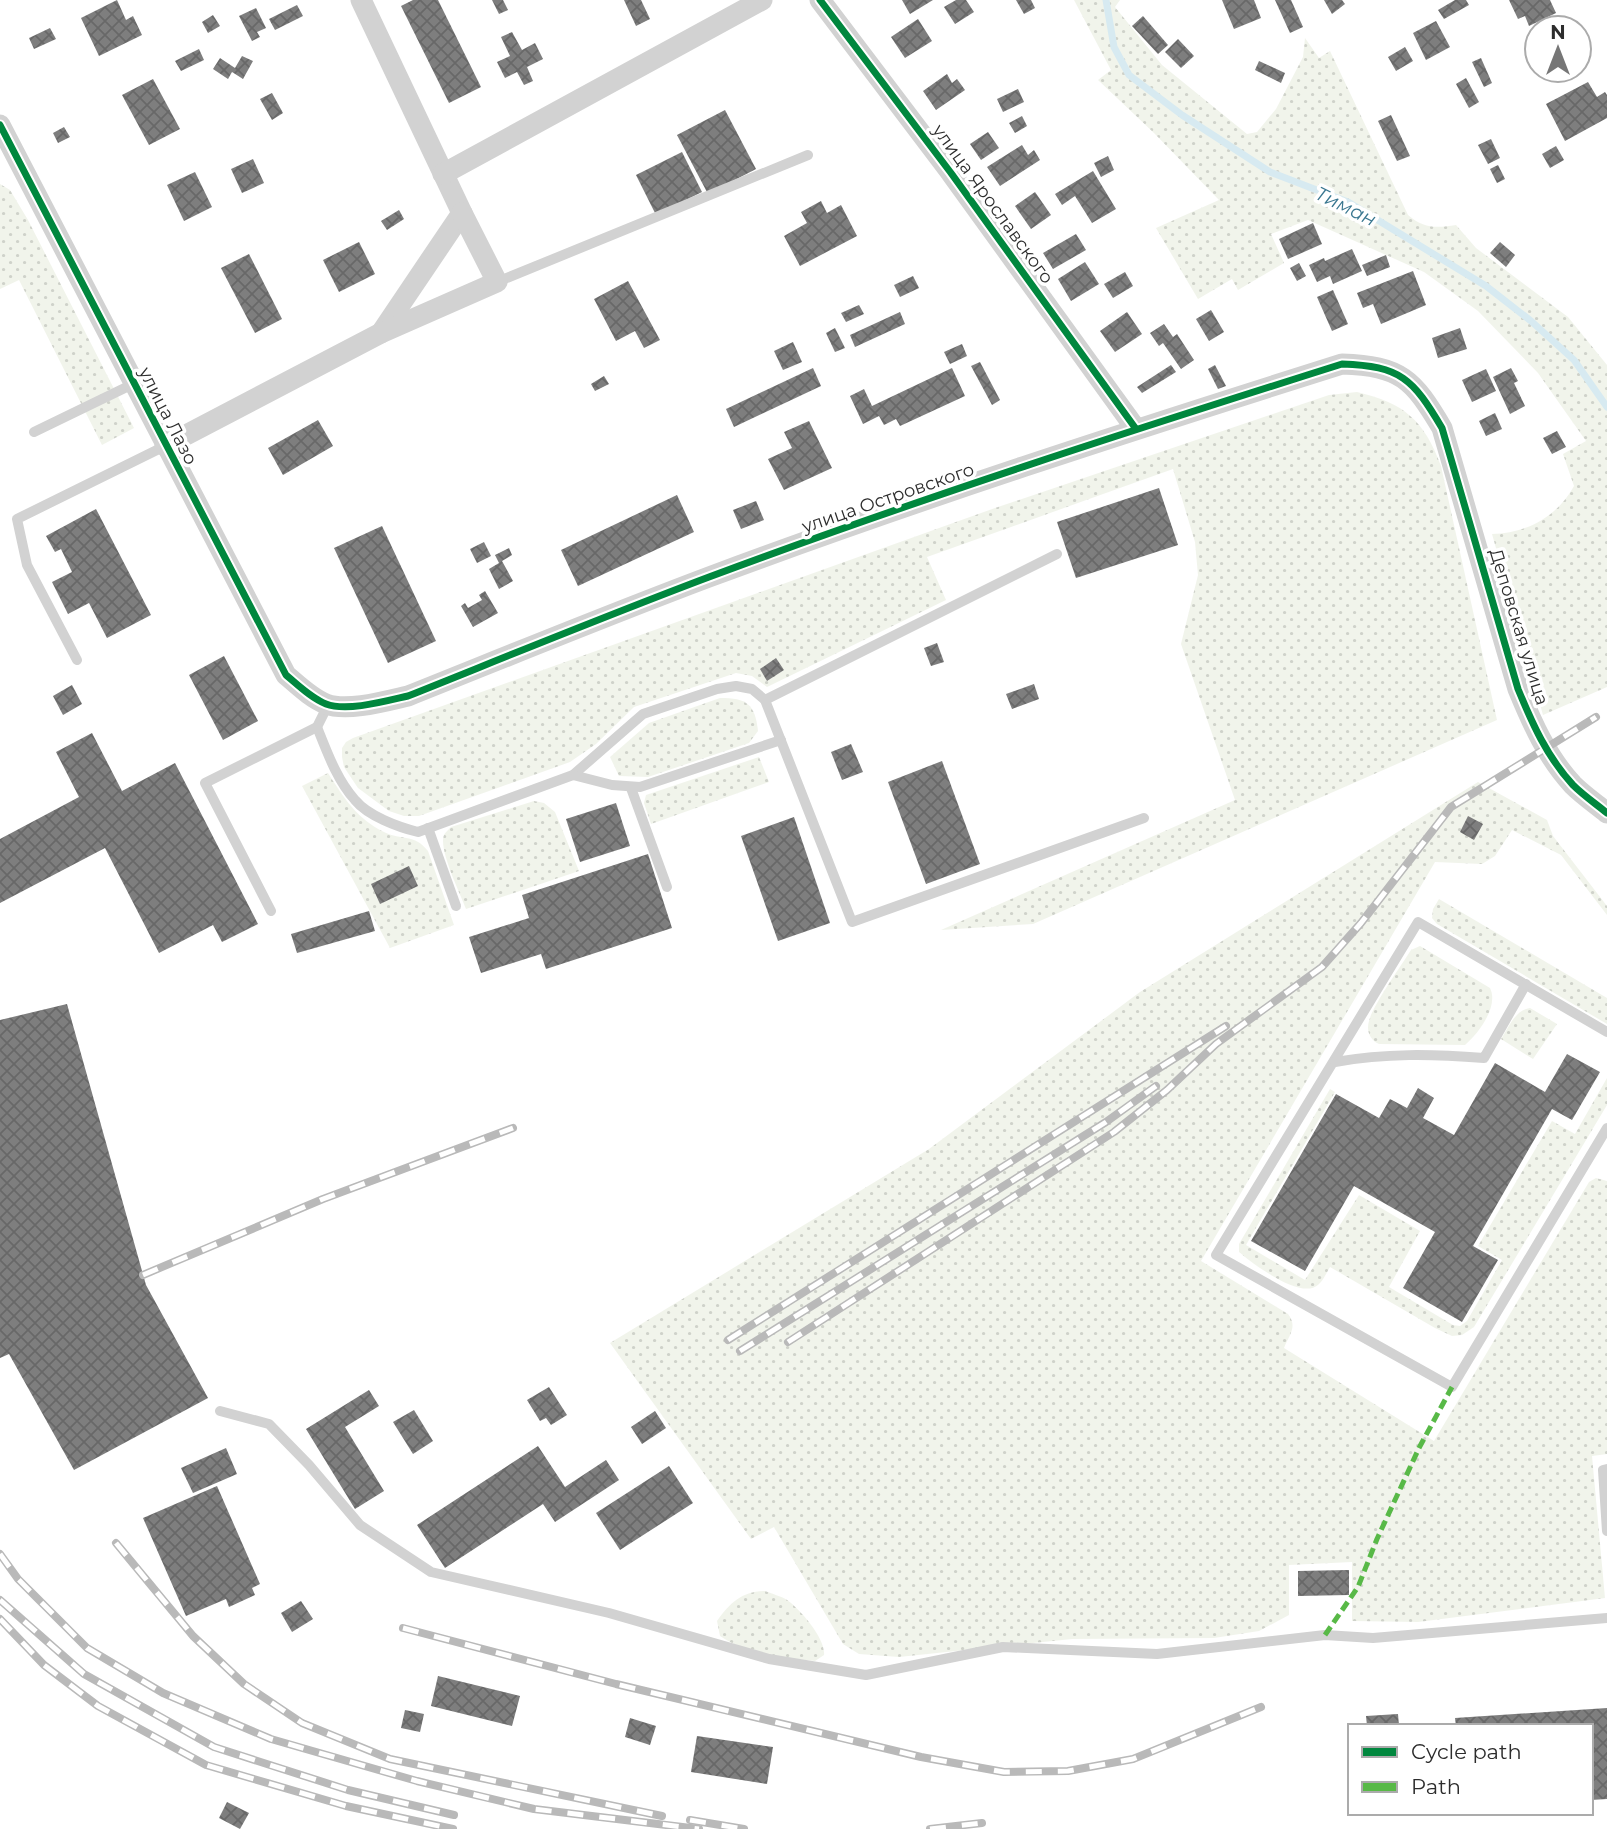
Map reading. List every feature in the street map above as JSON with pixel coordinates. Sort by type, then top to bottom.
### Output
[{"type":"street","points":[[165,446],[381,332],[497,282],[361,0]]},
{"type":"street","points":[[443,174],[761,0]]},
{"type":"street","name":"улица Ярославского","points":[[820,0],[951,173],[1136,429]]},
{"type":"street","name":"улица Лазо","points":[[0,125],[6,153],[133,384],[286,675],[306,693],[327,705]]},
{"type":"street","points":[[381,332],[462,213]]},
{"type":"street","name":"улица Островского","points":[[327,705],[364,706],[408,696],[709,577],[1136,429],[1342,364],[1389,370],[1405,379],[1420,392],[1442,428]]},
{"type":"street","name":"Деповская улица","points":[[1442,428],[1518,689],[1542,743],[1573,784],[1607,813]]},
{"type":"lane","points":[[497,282],[808,155]]},
{"type":"lane","points":[[34,432],[133,384]]},
{"type":"lane","points":[[77,660],[27,565],[17,519],[165,446]]},
{"type":"lane","points":[[765,700],[1057,554]]},
{"type":"lane","points":[[317,727],[335,770],[356,802],[392,825],[418,832],[573,775],[643,714],[717,690],[736,686],[752,690],[765,700],[852,922],[1144,818]]},
{"type":"lane","points":[[271,911],[205,783],[317,727],[327,705]]},
{"type":"lane","points":[[573,775],[631,788],[640,787],[781,740]]},
{"type":"lane","points":[[631,788],[667,887]]},
{"type":"lane","points":[[428,828],[456,905]]},
{"type":"lane","points":[[1607,1032],[1418,922],[1216,1255],[1452,1387],[1607,1128]]},
{"type":"lane","points":[[1335,1062],[1374,1055],[1427,1054],[1484,1058],[1526,984]]},
{"type":"lane","points":[[220,1412],[269,1424],[309,1465],[360,1525],[431,1572],[610,1613],[769,1659],[866,1675],[1003,1647],[1157,1654],[1325,1635],[1373,1638],[1607,1618]]},
{"type":"lane","points":[[1607,1469],[1603,1470],[1607,1531]]},
{"type":"shaded area","points":[[1074,0],[1120,0],[1115,7],[1162,65],[1247,134],[1257,132],[1276,109],[1303,57],[1305,38],[1319,58],[1330,51],[1408,215],[1431,226],[1456,225],[1476,248],[1568,317],[1607,365],[1607,687],[1543,715],[1492,534],[1529,527],[1540,521],[1559,506],[1574,486],[1563,454],[1586,441],[1538,373],[1478,311],[1424,272],[1308,220],[1271,234],[1284,263],[1238,290],[1232,279],[1198,299],[1156,228],[1219,200],[1098,80],[1111,70]]},
{"type":"shaded area","points":[[0,184],[10,190],[28,220],[134,428],[102,445],[19,280],[0,289]]},
{"type":"shaded area","points":[[1357,392],[1388,402],[1410,416],[1427,437],[1441,466],[1497,720],[1033,924],[941,930],[1235,800],[1181,644],[1198,575],[1195,542],[1173,469],[927,557],[946,600],[767,687],[752,676],[736,673],[634,707],[596,744],[570,762],[419,816],[404,816],[389,811],[358,788],[344,767],[342,748],[353,738],[995,508],[1329,395]]},
{"type":"shaded area","points":[[720,698],[743,701],[752,709],[758,731],[749,743],[648,777],[619,776],[610,757],[649,723]]},
{"type":"shaded area","points":[[759,757],[769,782],[651,824],[644,803],[646,795]]},
{"type":"shaded area","points":[[328,773],[366,821],[390,835],[413,839],[428,851],[454,925],[390,948],[302,786]]},
{"type":"shaded area","points":[[1478,782],[1547,820],[1553,836],[1607,906],[1607,915],[1561,855],[1512,830],[1495,856],[1482,864],[1435,862],[1201,1261],[1288,1314],[1292,1327],[1284,1348],[1434,1441],[1589,1182],[1596,1178],[1607,1181],[1607,1454],[1592,1456],[1605,1598],[1418,1622],[1352,1621],[1352,1562],[1289,1565],[1289,1615],[1259,1631],[1214,1638],[1072,1639],[899,1657],[859,1654],[843,1644],[774,1527],[751,1539],[610,1343],[929,1149],[1140,992]]},
{"type":"shaded area","points":[[534,801],[544,803],[555,812],[579,871],[466,909],[447,861],[444,834],[451,827]]},
{"type":"shaded area","points":[[1439,899],[1607,998],[1607,1024],[1437,924],[1432,918],[1433,909]]},
{"type":"shaded area","points":[[1420,946],[1490,988],[1490,1011],[1476,1034],[1465,1045],[1379,1044],[1370,1035],[1368,1025],[1376,1005],[1411,950]]},
{"type":"shaded area","points":[[1530,1008],[1557,1024],[1533,1059],[1501,1039],[1516,1016]]},
{"type":"shaded area","points":[[1607,1078],[1607,1105],[1474,1327],[1462,1335],[1452,1336],[1435,1328],[1330,1267],[1318,1285],[1300,1288],[1277,1279],[1239,1252],[1239,1244],[1330,1089],[1335,1092],[1246,1245],[1305,1280],[1359,1195],[1420,1231],[1389,1287],[1453,1325],[1460,1326],[1467,1321],[1502,1260],[1478,1246],[1552,1121],[1575,1134]]},
{"type":"shaded area","points":[[765,1591],[785,1599],[799,1610],[817,1633],[824,1648],[824,1655],[815,1661],[778,1657],[741,1647],[720,1636],[717,1621],[732,1603],[749,1593]]},
{"type":"building","points":[[117,0],[126,20],[133,16],[142,35],[99,56],[81,18]]},
{"type":"building","points":[[413,0],[438,0],[481,87],[449,103],[401,6]]},
{"type":"building","points":[[492,0],[503,0],[508,10],[499,14]]},
{"type":"building","points":[[624,0],[641,0],[650,19],[636,26]]},
{"type":"building","points":[[902,0],[933,0],[910,14]]},
{"type":"building","points":[[956,0],[966,0],[974,12],[955,24],[944,7]]},
{"type":"building","points":[[1016,0],[1031,0],[1035,8],[1024,14]]},
{"type":"building","points":[[1222,0],[1254,0],[1261,18],[1234,29]]},
{"type":"building","points":[[1275,0],[1291,0],[1303,27],[1290,33]]},
{"type":"building","points":[[1324,0],[1342,0],[1345,4],[1332,14]]},
{"type":"building","points":[[1455,0],[1466,0],[1469,5],[1444,19],[1438,10]]},
{"type":"building","points":[[1509,0],[1550,0],[1556,13],[1523,14],[1518,19]]},
{"type":"building","points":[[297,5],[303,16],[275,30],[269,19]]},
{"type":"building","points":[[256,8],[266,28],[257,32],[260,37],[252,41],[239,16]]},
{"type":"building","points":[[213,15],[220,26],[208,33],[202,22]]},
{"type":"building","points":[[1143,16],[1168,45],[1158,54],[1132,26]]},
{"type":"building","points":[[918,19],[932,41],[905,58],[891,37]]},
{"type":"building","points":[[1436,21],[1450,47],[1426,60],[1413,33]]},
{"type":"building","points":[[50,28],[56,39],[34,49],[29,38]]},
{"type":"building","points":[[512,32],[522,50],[535,43],[543,59],[527,67],[533,81],[524,85],[517,72],[505,78],[497,62],[510,56],[501,37]]},
{"type":"building","points":[[1178,39],[1194,56],[1181,68],[1165,52]]},
{"type":"building","points":[[1405,47],[1413,61],[1396,71],[1388,57]]},
{"type":"building","points":[[199,49],[204,60],[181,71],[175,61]]},
{"type":"building","points":[[242,56],[253,61],[243,79],[232,72],[228,79],[213,69],[220,58],[235,68]]},
{"type":"building","points":[[1481,58],[1492,83],[1484,87],[1472,62]]},
{"type":"building","points":[[1259,61],[1285,73],[1281,83],[1255,70]]},
{"type":"building","points":[[947,74],[952,83],[957,79],[965,90],[936,110],[923,91]]},
{"type":"building","points":[[1466,78],[1479,102],[1469,108],[1456,84]]},
{"type":"building","points":[[153,79],[180,129],[149,145],[122,95]]},
{"type":"building","points":[[1584,84],[1589,84],[1597,97],[1605,92],[1607,95],[1607,118],[1565,141],[1546,104]]},
{"type":"building","points":[[1018,89],[1024,102],[1003,112],[997,99]]},
{"type":"building","points":[[272,93],[283,113],[272,120],[260,99]]},
{"type":"building","points":[[725,110],[756,169],[708,194],[677,135]]},
{"type":"building","points":[[1391,115],[1410,156],[1397,161],[1378,121]]},
{"type":"building","points":[[1022,116],[1027,126],[1015,133],[1009,123]]},
{"type":"building","points":[[64,127],[70,137],[58,143],[53,133]]},
{"type":"building","points":[[988,132],[999,148],[981,160],[970,144]]},
{"type":"building","points":[[1491,139],[1500,158],[1488,164],[1478,145]]},
{"type":"building","points":[[1022,145],[1028,155],[1034,150],[1040,160],[1000,186],[987,167]]},
{"type":"building","points":[[1556,146],[1564,160],[1550,168],[1542,154]]},
{"type":"building","points":[[682,152],[702,192],[656,215],[636,175]]},
{"type":"building","points":[[1108,156],[1114,170],[1101,177],[1094,163]]},
{"type":"building","points":[[253,159],[264,183],[242,193],[231,169]]},
{"type":"building","points":[[1498,165],[1505,179],[1497,183],[1490,169]]},
{"type":"building","points":[[1093,171],[1116,209],[1092,223],[1075,196],[1062,205],[1055,194]]},
{"type":"building","points":[[195,172],[212,207],[184,221],[167,185]]},
{"type":"building","points":[[1035,192],[1051,215],[1031,229],[1015,206]]},
{"type":"building","points":[[821,201],[827,213],[841,205],[857,236],[800,266],[784,236],[807,223],[801,212]]},
{"type":"building","points":[[399,210],[404,219],[387,230],[381,221]]},
{"type":"building","points":[[1313,223],[1322,244],[1288,259],[1279,239]]},
{"type":"building","points":[[1076,234],[1086,250],[1053,269],[1043,253]]},
{"type":"building","points":[[359,242],[375,274],[339,292],[323,260]]},
{"type":"building","points":[[1500,242],[1515,255],[1506,267],[1490,253]]},
{"type":"building","points":[[1352,249],[1362,271],[1333,284],[1330,276],[1317,282],[1309,265]]},
{"type":"building","points":[[249,254],[282,319],[255,333],[221,268]]},
{"type":"building","points":[[1386,255],[1390,267],[1367,276],[1362,265]]},
{"type":"building","points":[[1085,262],[1099,284],[1071,301],[1058,279]]},
{"type":"building","points":[[1299,263],[1306,276],[1297,281],[1290,268]]},
{"type":"building","points":[[1413,271],[1426,305],[1381,324],[1373,304],[1363,308],[1357,293]]},
{"type":"building","points":[[1125,272],[1133,286],[1113,298],[1104,284]]},
{"type":"building","points":[[913,276],[919,288],[900,297],[894,285]]},
{"type":"building","points":[[628,281],[660,340],[644,348],[635,331],[616,341],[594,299]]},
{"type":"building","points":[[1333,290],[1348,324],[1332,331],[1317,297]]},
{"type":"building","points":[[859,305],[864,314],[846,322],[841,313]]},
{"type":"building","points":[[1211,310],[1224,332],[1209,341],[1196,319]]},
{"type":"building","points":[[900,312],[905,324],[855,347],[850,335]]},
{"type":"building","points":[[1127,312],[1142,334],[1115,352],[1100,331]]},
{"type":"building","points":[[1164,324],[1173,337],[1177,334],[1194,360],[1181,369],[1163,343],[1159,346],[1150,333]]},
{"type":"building","points":[[835,328],[845,348],[835,352],[826,333]]},
{"type":"building","points":[[1460,328],[1467,349],[1438,358],[1432,338]]},
{"type":"building","points":[[793,342],[802,362],[783,370],[774,351]]},
{"type":"building","points":[[962,344],[967,356],[950,364],[944,352]]},
{"type":"building","points":[[980,362],[1000,400],[992,405],[971,366]]},
{"type":"building","points":[[1171,365],[1176,372],[1142,393],[1137,387]]},
{"type":"building","points":[[1215,365],[1226,386],[1218,389],[1208,369]]},
{"type":"building","points":[[813,368],[821,386],[734,427],[726,409]]},
{"type":"building","points":[[952,368],[965,396],[900,426],[896,419],[884,425],[879,416],[863,424],[850,396],[864,389],[872,406]]},
{"type":"building","points":[[1511,368],[1518,381],[1514,383],[1525,406],[1510,414],[1493,377]]},
{"type":"building","points":[[1486,369],[1496,391],[1472,402],[1462,380]]},
{"type":"building","points":[[604,376],[609,384],[595,391],[591,384]]},
{"type":"building","points":[[1495,413],[1502,429],[1486,436],[1479,421]]},
{"type":"building","points":[[318,420],[333,446],[283,475],[268,448]]},
{"type":"building","points":[[809,421],[832,468],[784,490],[768,459],[792,448],[784,432]]},
{"type":"building","points":[[1557,431],[1566,447],[1552,454],[1543,438]]},
{"type":"building","points":[[1159,488],[1178,545],[1076,578],[1057,522]]},
{"type":"building","points":[[677,495],[694,532],[578,586],[561,550]]},
{"type":"building","points":[[756,501],[764,520],[741,529],[733,510]]},
{"type":"building","points":[[96,509],[151,615],[107,638],[89,603],[68,614],[52,582],[72,572],[61,549],[55,552],[46,536]]},
{"type":"building","points":[[382,526],[436,641],[388,663],[334,548]]},
{"type":"building","points":[[484,542],[491,556],[477,563],[470,549]]},
{"type":"building","points":[[509,548],[512,555],[502,561],[513,581],[499,589],[489,569],[499,563],[495,555]]},
{"type":"building","points":[[485,591],[498,613],[473,627],[461,606],[465,603],[468,608],[482,600],[479,595]]},
{"type":"building","points":[[937,643],[944,662],[931,666],[924,648]]},
{"type":"building","points":[[224,656],[258,721],[223,740],[189,675]]},
{"type":"building","points":[[776,658],[784,670],[767,681],[760,669]]},
{"type":"building","points":[[1034,684],[1039,699],[1012,709],[1006,694]]},
{"type":"building","points":[[72,685],[82,704],[63,715],[53,696]]},
{"type":"building","points":[[92,733],[122,791],[175,763],[258,924],[222,942],[213,925],[159,953],[105,848],[0,903],[0,839],[79,797],[56,752]]},
{"type":"building","points":[[851,744],[863,772],[842,780],[831,752]]},
{"type":"building","points":[[942,761],[980,864],[926,884],[888,782]]},
{"type":"building","points":[[616,803],[630,846],[580,862],[566,819]]},
{"type":"building","points":[[1468,816],[1483,824],[1474,840],[1460,832]]},
{"type":"building","points":[[794,817],[830,923],[778,941],[741,836]]},
{"type":"building","points":[[648,854],[672,928],[546,969],[541,954],[481,973],[469,937],[529,918],[522,895]]},
{"type":"building","points":[[409,866],[418,886],[380,904],[371,884]]},
{"type":"building","points":[[369,911],[375,931],[297,953],[291,934]]},
{"type":"building","points":[[67,1004],[146,1285],[208,1398],[74,1470],[9,1354],[0,1358],[0,1020]]},
{"type":"building","points":[[1567,1054],[1600,1072],[1572,1120],[1552,1109],[1473,1246],[1498,1260],[1462,1322],[1403,1288],[1435,1232],[1354,1186],[1305,1271],[1251,1241],[1336,1094],[1379,1118],[1390,1099],[1407,1108],[1418,1088],[1434,1098],[1423,1118],[1454,1135],[1495,1063],[1545,1092]]},
{"type":"building","points":[[549,1387],[567,1415],[551,1425],[546,1418],[540,1421],[527,1400]]},
{"type":"building","points":[[369,1390],[379,1406],[345,1427],[384,1491],[355,1509],[306,1429]]},
{"type":"building","points":[[414,1410],[433,1441],[413,1454],[393,1422]]},
{"type":"building","points":[[655,1411],[666,1428],[642,1444],[631,1427]]},
{"type":"building","points":[[538,1446],[565,1487],[606,1460],[619,1480],[555,1522],[543,1504],[445,1568],[417,1525]]},
{"type":"building","points":[[226,1448],[237,1474],[193,1493],[181,1468]]},
{"type":"building","points":[[669,1466],[693,1503],[620,1550],[596,1513]]},
{"type":"building","points":[[217,1486],[260,1584],[252,1588],[255,1595],[229,1607],[226,1599],[186,1616],[143,1518]]},
{"type":"building","points":[[1349,1570],[1349,1595],[1298,1596],[1298,1571]]},
{"type":"building","points":[[301,1601],[313,1619],[292,1632],[281,1613]]},
{"type":"building","points":[[438,1676],[520,1696],[512,1726],[431,1706]]},
{"type":"building","points":[[1607,1708],[1607,1799],[1593,1800],[1593,1724],[1456,1724],[1455,1718]]},
{"type":"building","points":[[405,1710],[424,1714],[420,1732],[401,1728]]},
{"type":"building","points":[[1398,1714],[1399,1724],[1367,1724],[1366,1716]]},
{"type":"building","points":[[630,1718],[656,1726],[650,1745],[625,1737]]},
{"type":"building","points":[[697,1736],[773,1747],[767,1784],[691,1772]]},
{"type":"building","points":[[227,1802],[249,1813],[240,1829],[219,1818]]},
{"type":"waterway","name":"Тиман","points":[[1106,0],[1114,47],[1129,75],[1182,115],[1270,172],[1348,202],[1486,286],[1531,321],[1574,360],[1607,407]]},
{"type":"railway","points":[[788,1342],[1114,1132],[1167,1090],[1216,1044],[1322,967],[1361,923],[1451,807],[1596,717]]},
{"type":"railway","points":[[728,1340],[1226,1026]]},
{"type":"railway","points":[[740,1351],[1106,1122],[1156,1086]]},
{"type":"railway","points":[[143,1275],[323,1199],[513,1128]]},
{"type":"railway","points":[[116,1543],[193,1636],[244,1684],[302,1723],[390,1759],[662,1816]]},
{"type":"railway","points":[[0,1554],[18,1579],[87,1648],[163,1693],[271,1739],[417,1781],[534,1809],[699,1829]]},
{"type":"railway","points":[[0,1600],[84,1674],[214,1747],[348,1790],[454,1815]]},
{"type":"railway","points":[[0,1619],[44,1665],[98,1706],[206,1765],[346,1806],[453,1829]]},
{"type":"railway","points":[[403,1628],[616,1684],[921,1757],[1004,1772],[1068,1771],[1133,1759],[1261,1707]]},
{"type":"railway","points":[[690,1820],[744,1829]]},
{"type":"railway","points":[[930,1829],[982,1823]]},
{"type":"marked path","points":[[1325,1635],[1358,1587],[1419,1448],[1452,1387]]},
{"type":"cycle path","points":[[820,0],[951,173],[1136,429]]},
{"type":"cycle path","points":[[0,125],[286,675],[310,695],[326,704],[345,707],[408,696],[671,591],[866,520],[1342,364],[1362,365],[1392,372],[1403,378],[1422,398],[1442,428],[1523,702],[1555,763],[1577,789],[1607,813]]}]
